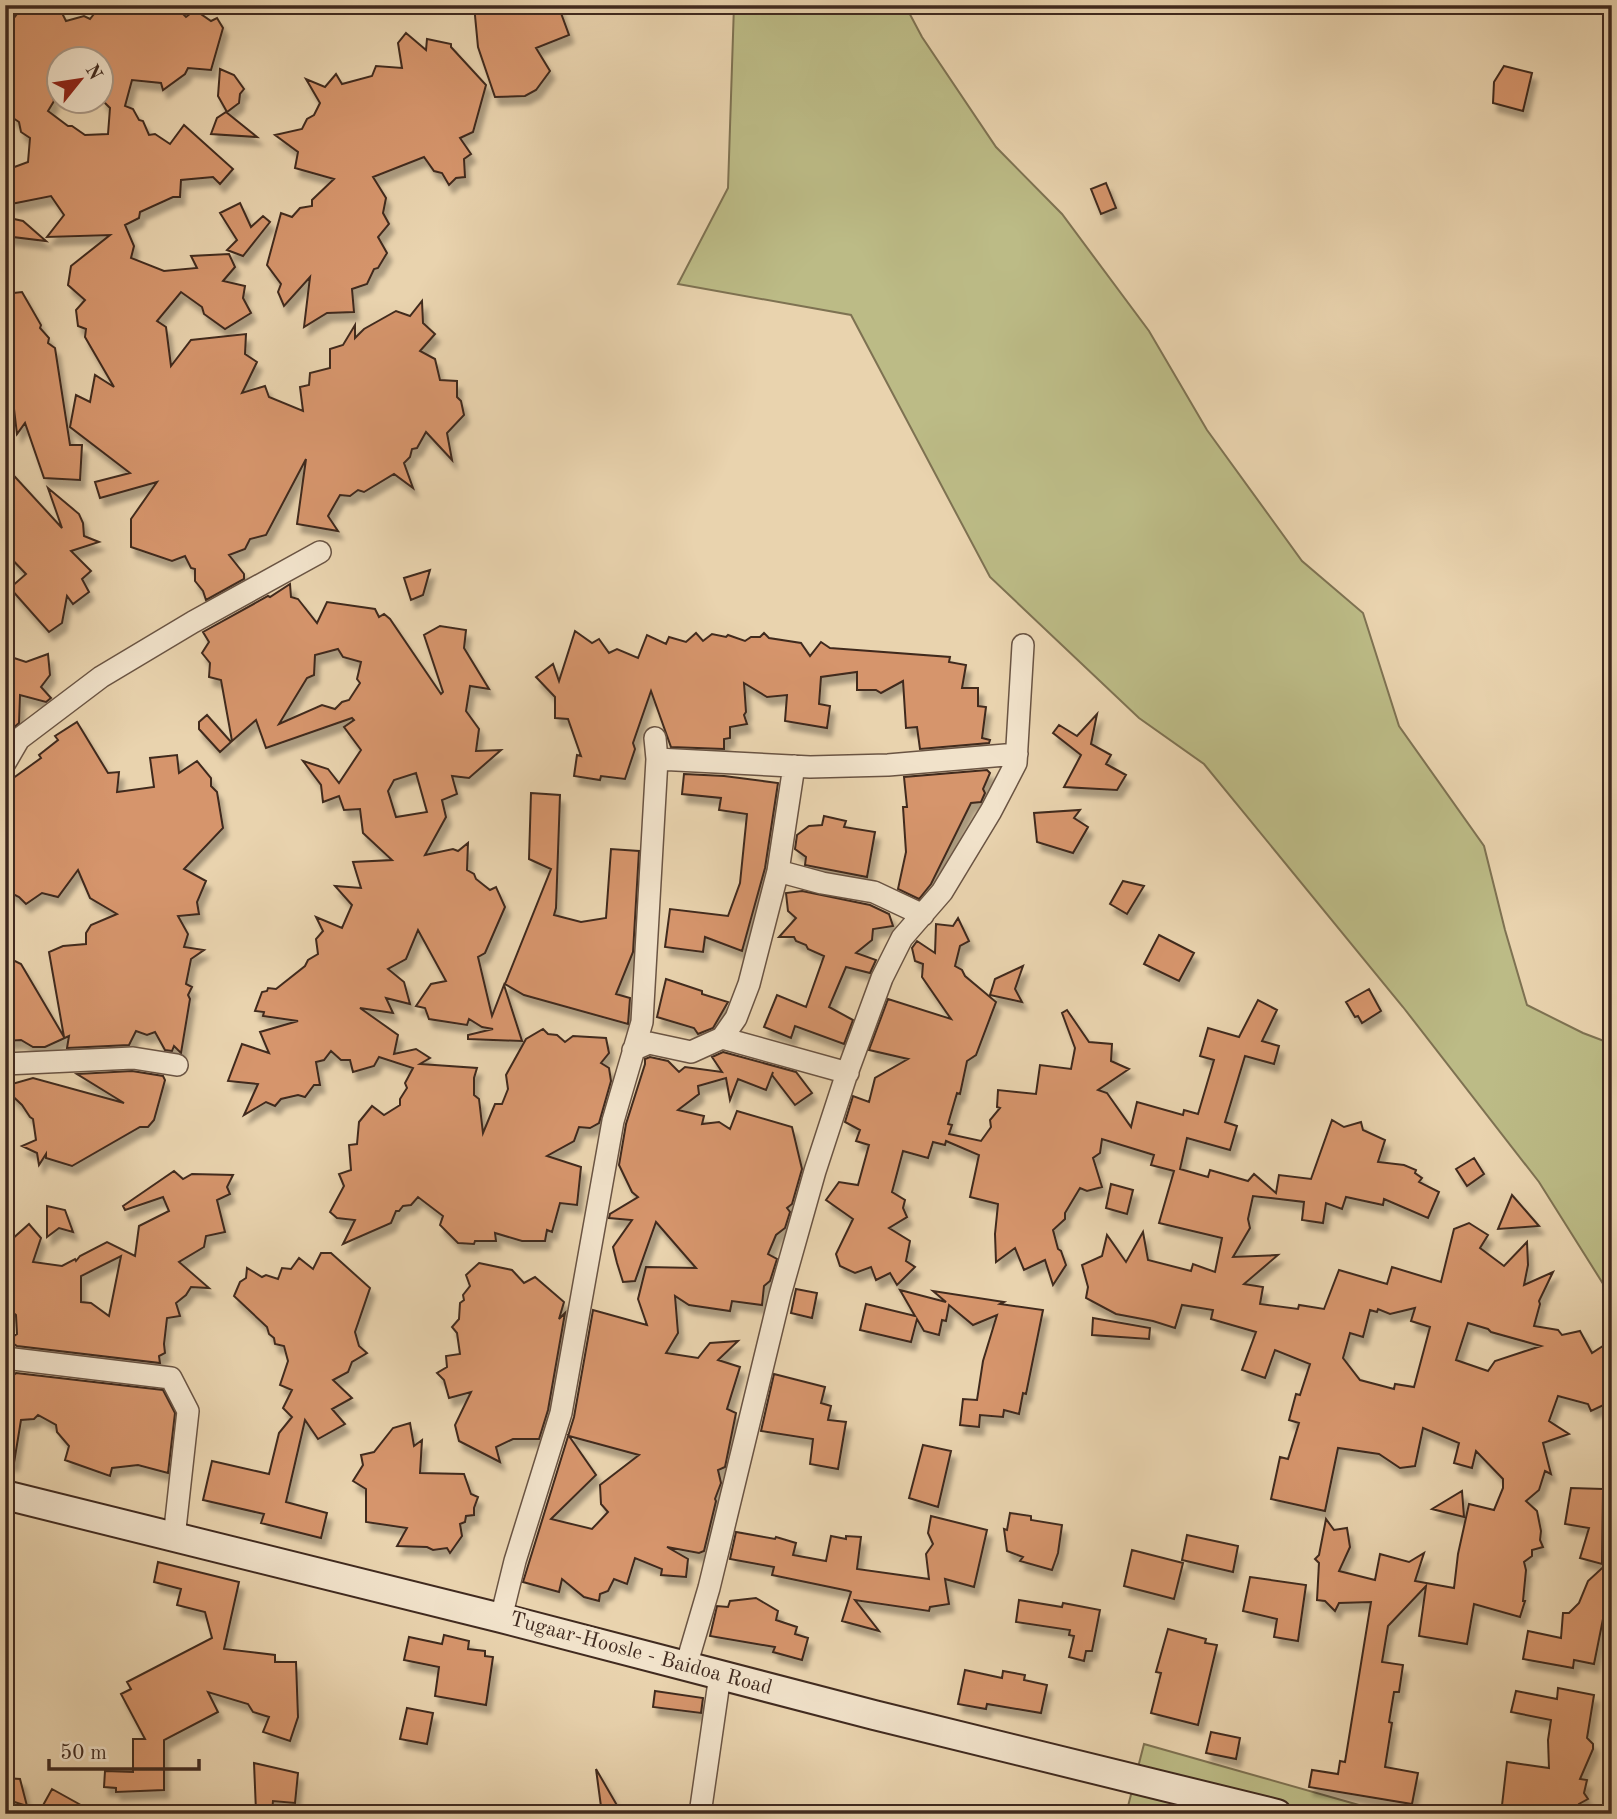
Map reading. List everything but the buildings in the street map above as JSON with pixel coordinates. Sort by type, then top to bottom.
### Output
[{"type":"main road","name":"Tugaar-Hoosle - Baidoa Road","points":[[5,1495],[1277,1814]]},
{"type":"street","points":[[5,763],[19,739],[100,677],[192,622],[320,552]]},
{"type":"street","points":[[686,1666],[709,1588],[780,1295],[815,1171],[882,978],[902,938],[942,892],[991,811],[1016,763],[1023,645]]},
{"type":"street","points":[[501,1618],[515,1560],[561,1413],[613,1121],[642,1022],[656,748],[794,766],[888,765],[1017,754]]},
{"type":"street","points":[[634,1050],[649,1043],[691,1052],[722,1038],[736,1018],[749,984],[778,871],[794,766]]},
{"type":"street","points":[[778,871],[822,883],[874,892],[923,915]]},
{"type":"street","points":[[722,1038],[848,1073]]},
{"type":"street","points":[[5,1064],[133,1058],[177,1065]]},
{"type":"street","points":[[5,1358],[171,1378],[188,1411],[174,1538]]},
{"type":"street","points":[[700,1814],[720,1675]]},
{"type":"shaded area","points":[[734,5],[905,5],[922,37],[996,147],[1062,214],[1149,331],[1207,430],[1302,561],[1363,613],[1399,726],[1484,846],[1527,1005],[1612,1044],[1612,1298],[1539,1182],[1403,1007],[1204,764],[1139,718],[990,577],[851,315],[678,284],[728,188]]},
{"type":"shaded area","points":[[1144,1744],[1366,1807],[1394,1814],[1126,1814]]}]
